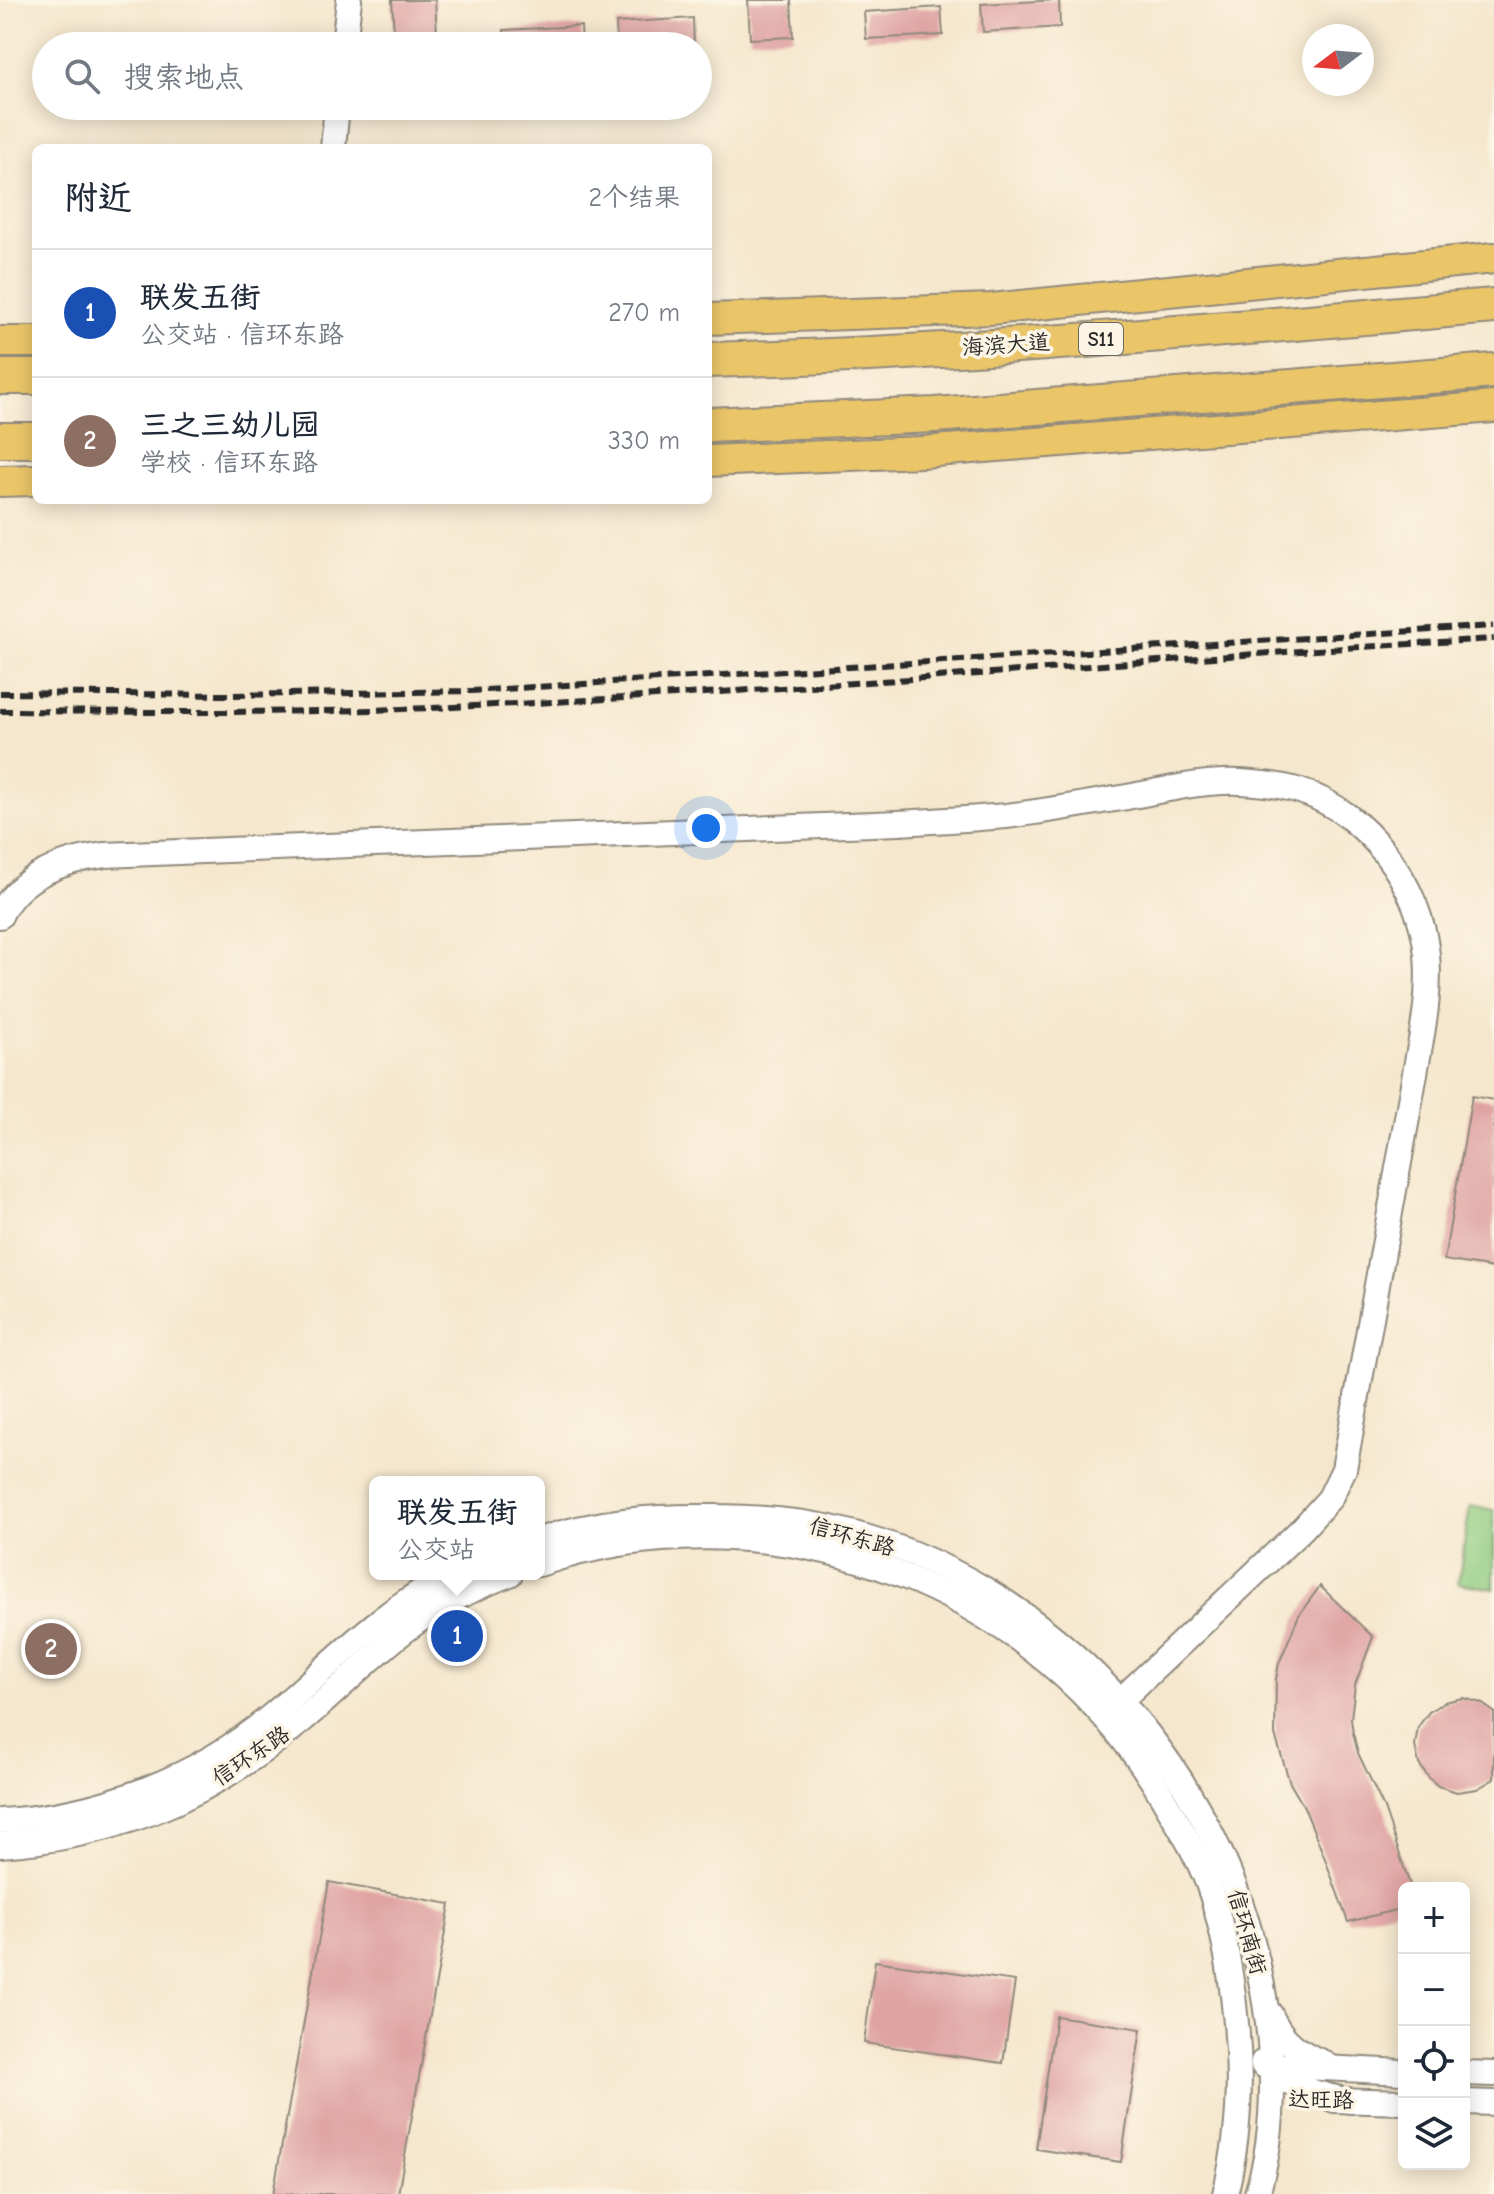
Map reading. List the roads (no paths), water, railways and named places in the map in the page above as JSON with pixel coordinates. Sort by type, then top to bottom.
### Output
[{"type":"highway","name":"海滨大道","points":[[712,360],[1132,337],[1494,306]]},
{"type":"highway","points":[[712,425],[935,415],[1494,371]]},
{"type":"highway","points":[[0,377],[32,377]]},
{"type":"highway","points":[[0,440],[32,440]]},
{"type":"main road","points":[[712,319],[991,309],[1494,258]]},
{"type":"main road","points":[[0,342],[32,342]]},
{"type":"main road","points":[[712,461],[922,452],[1494,407]]},
{"type":"main road","points":[[0,481],[32,480]]},
{"type":"street","points":[[346,32],[349,0]]},
{"type":"street","points":[[333,144],[336,120]]},
{"type":"street","points":[[0,916],[6,903],[20,887],[37,877],[79,858],[105,855],[1008,816],[1202,783],[1239,782],[1300,791],[1341,813],[1382,850],[1400,876],[1418,912],[1427,952],[1429,981],[1344,1469],[1330,1498],[1303,1528],[1112,1708]]},
{"type":"street","name":"信环东路","points":[[545,1538],[607,1522],[676,1516],[766,1519],[844,1531],[943,1568],[1022,1613],[1076,1658],[1112,1708]]},
{"type":"street","name":"信环东路","points":[[545,1562],[597,1548],[697,1536],[787,1543],[857,1558],[924,1583],[984,1616],[1112,1708]]},
{"type":"street","name":"信环东路","points":[[0,1821],[83,1810],[150,1787],[210,1758],[270,1716],[348,1644],[410,1598],[442,1580]]},
{"type":"street","name":"信环东路","points":[[0,1845],[51,1841],[86,1834],[125,1822],[199,1790],[241,1766],[286,1733],[406,1629],[447,1604],[497,1580]]},
{"type":"street","name":"信环南街","points":[[1112,1708],[1175,1771],[1213,1836],[1241,1903],[1265,1999],[1270,2067],[1268,2138],[1257,2194]]},
{"type":"street","name":"信环南街","points":[[1112,1708],[1198,1861],[1219,1923],[1234,2000],[1239,2065],[1235,2146],[1225,2194]]},
{"type":"street","points":[[1265,1999],[1274,2024],[1284,2039],[1306,2055],[1345,2070]]},
{"type":"street","points":[[1234,2000],[1246,2034],[1270,2067],[1308,2091],[1351,2101]]},
{"type":"street","name":"达旺路","points":[[1239,2065],[1398,2072]]},
{"type":"street","points":[[1470,2073],[1494,2074]]},
{"type":"street","name":"达旺路","points":[[1239,2099],[1398,2102]]},
{"type":"street","points":[[1470,2102],[1494,2103]]},
{"type":"railway","points":[[0,693],[229,695],[472,691],[1494,626]]},
{"type":"railway","points":[[0,711],[415,709],[1494,639]]},
{"type":"place","name":"联发五街","points":[[457,1636]]},
{"type":"place","name":"三之三幼儿园","points":[[51,1649]]}]
